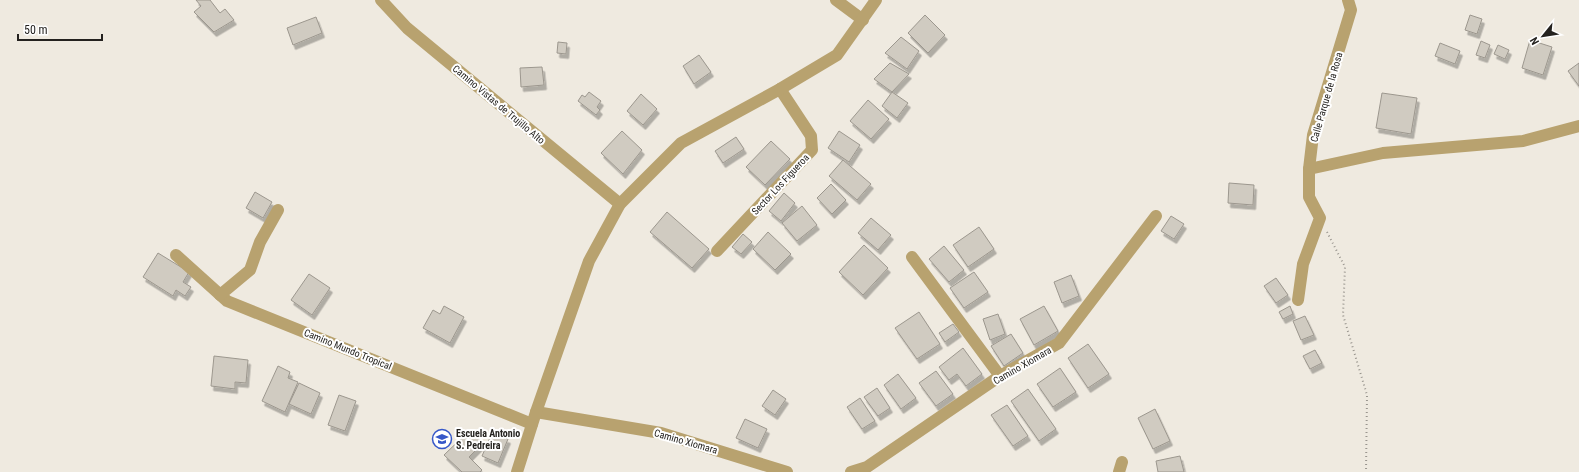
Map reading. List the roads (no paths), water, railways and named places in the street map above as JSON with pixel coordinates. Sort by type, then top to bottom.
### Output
[{"type":"street","name":"Camino Vistas de Trujillo Alto","points":[[381,0],[407,28],[620,204]]},
{"type":"street","points":[[836,0],[863,20]]},
{"type":"street","points":[[516,472],[589,261],[620,204],[681,143],[780,90],[837,55],[876,0]]},
{"type":"street","name":"Calle Parque de la Rosa","points":[[1298,300],[1303,264],[1320,218],[1309,197],[1309,169],[1313,135],[1351,10],[1348,0]]},
{"type":"street","name":"Sector Los Figueroa","points":[[717,251],[812,150],[811,136],[780,90]]},
{"type":"street","points":[[1309,169],[1383,153],[1522,142],[1579,126]]},
{"type":"street","points":[[220,294],[250,270],[260,242],[278,210]]},
{"type":"street","name":"Camino Xiomara","points":[[850,472],[868,467],[1000,376],[1059,343],[1156,216]]},
{"type":"street","name":"Camino Mundo Tropical","points":[[176,255],[227,301],[532,424]]},
{"type":"street","points":[[912,257],[1000,376]]},
{"type":"street","name":"Camino Xiomara","points":[[536,412],[661,433],[787,472]]},
{"type":"place","name":"Escuela Antonio S. Pedreira","points":[[442,439]]}]
